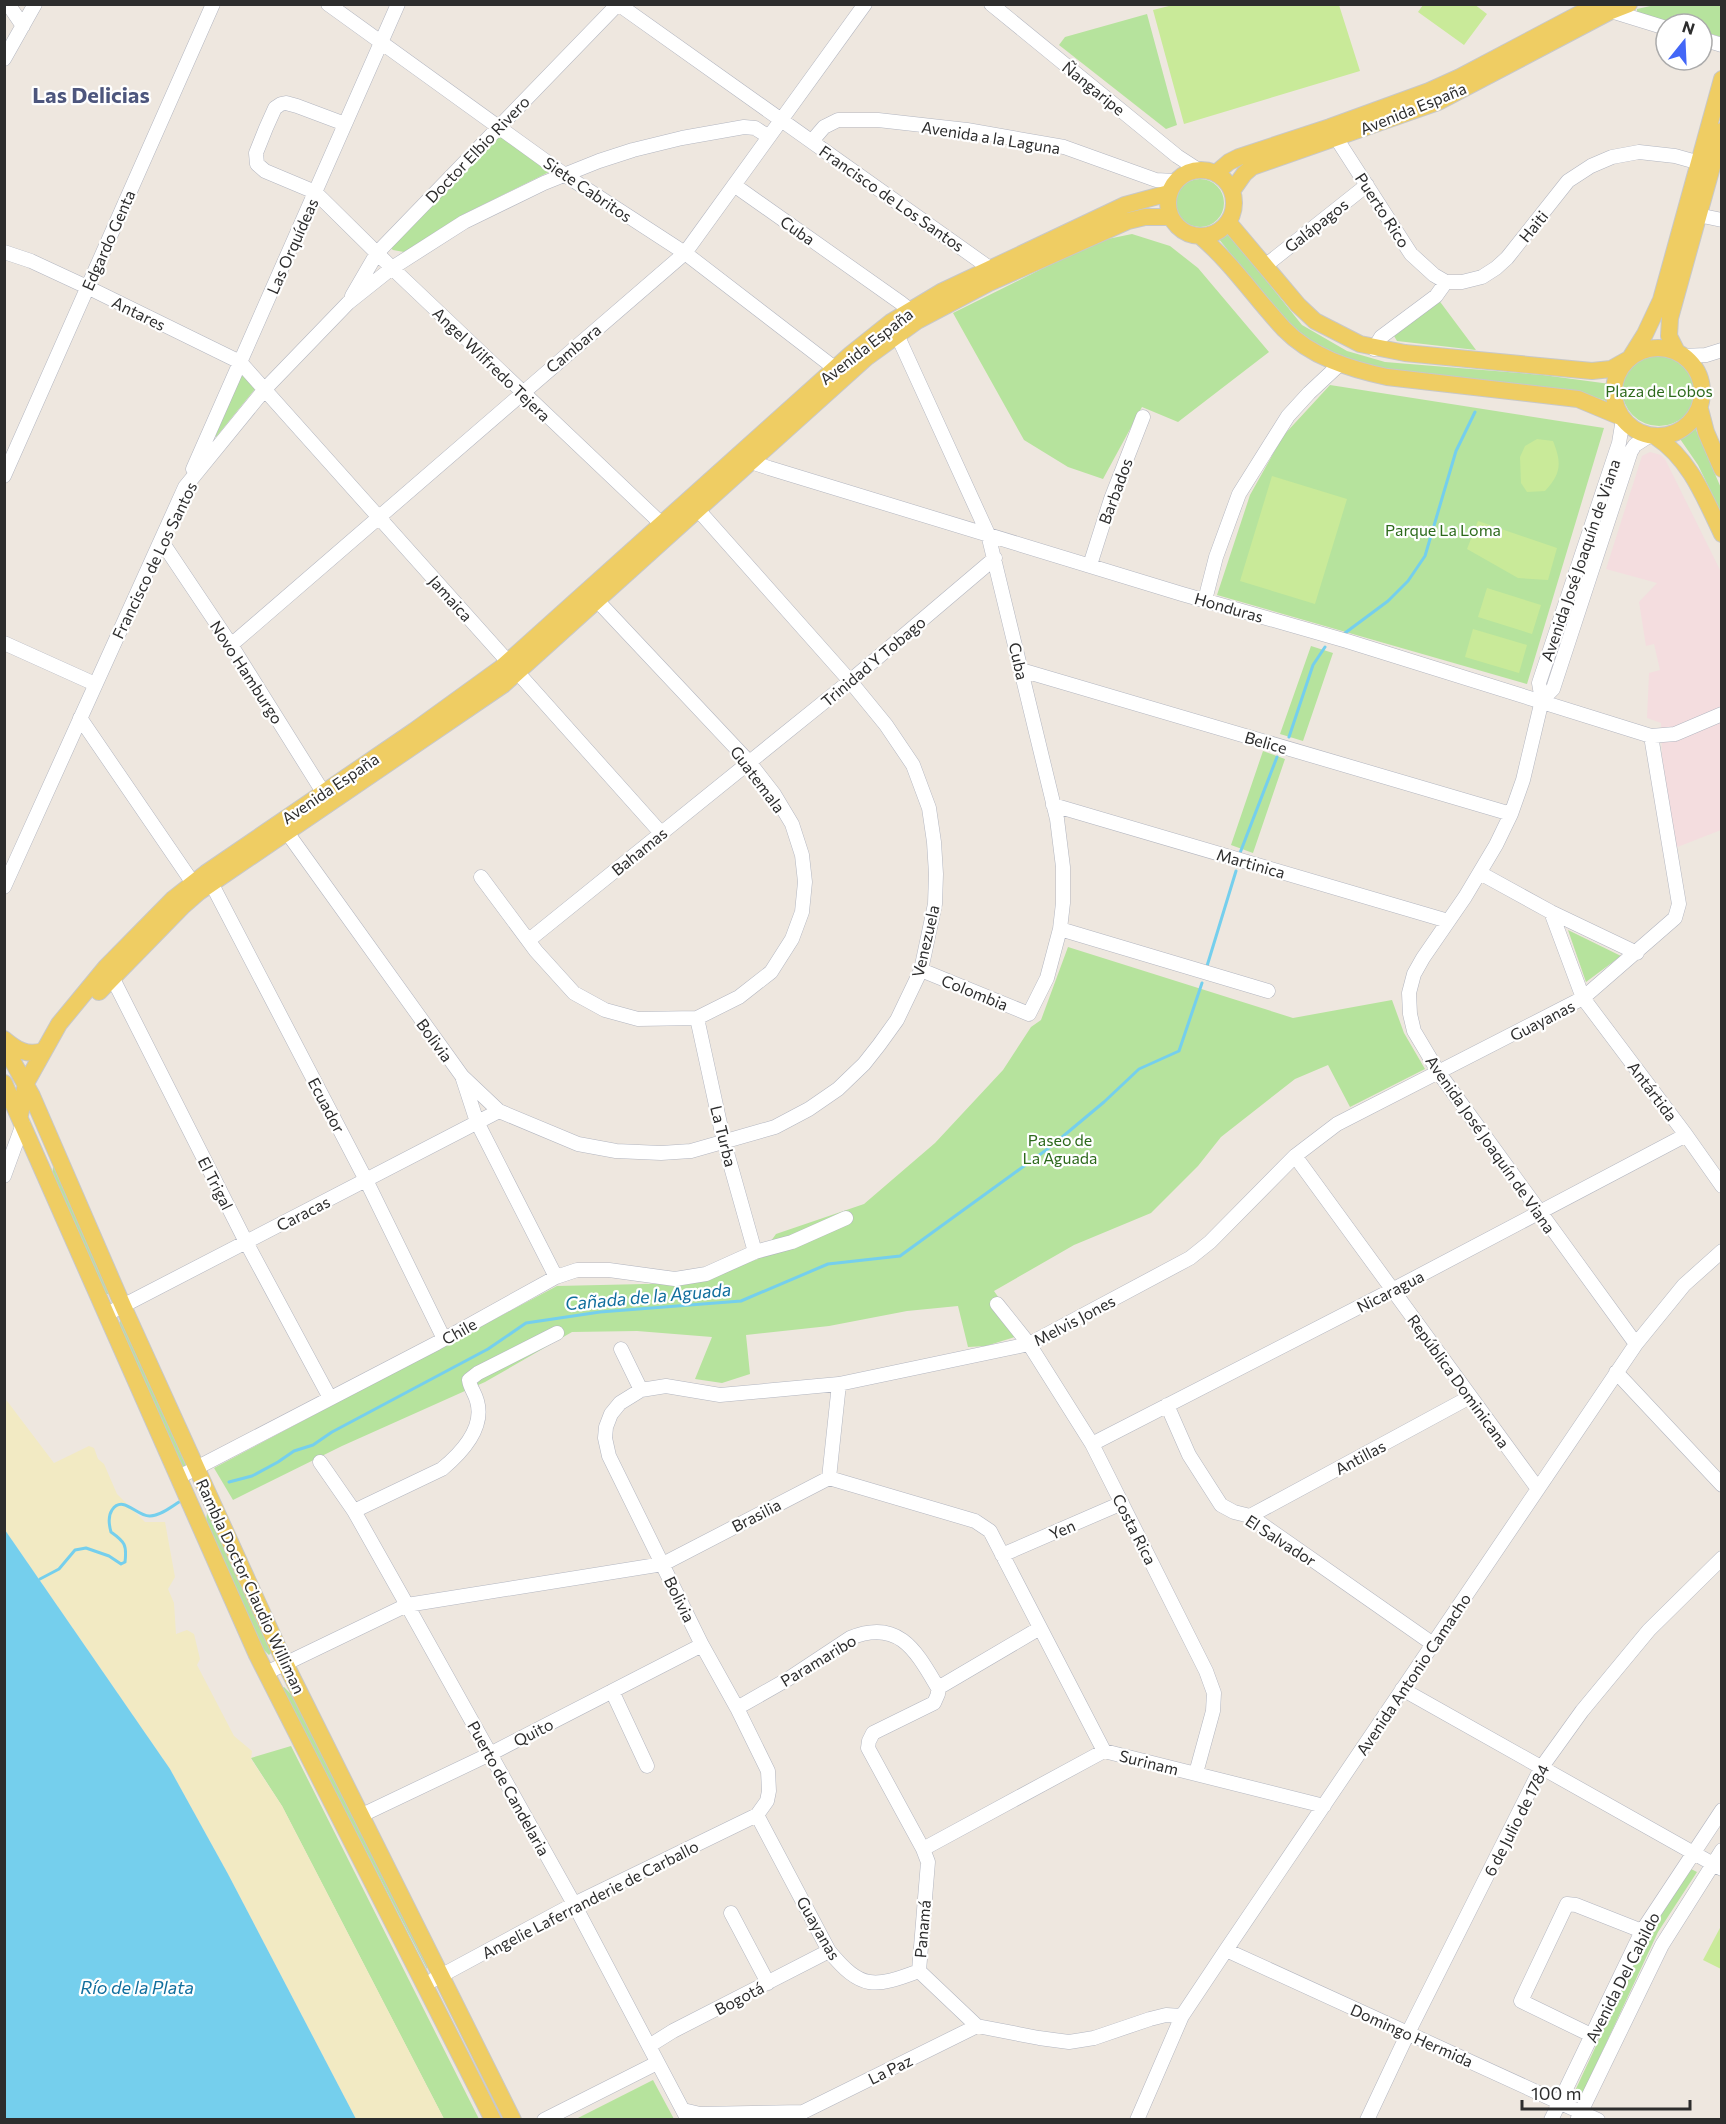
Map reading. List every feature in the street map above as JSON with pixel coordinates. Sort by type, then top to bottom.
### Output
[{"type":"main road","name":"Avenida España","points":[[1232,191],[1252,167],[1460,78],[1604,8],[1629,4]]},
{"type":"main road","points":[[1652,436],[1678,433],[1695,419],[1703,395],[1702,381],[1697,370],[1680,354],[1669,336],[1670,318],[1698,215],[1705,164],[1722,79]]},
{"type":"main road","points":[[1622,418],[1616,406],[1615,381],[1645,334],[1661,300],[1705,164],[1722,131]]},
{"type":"main road","name":"Avenida España","points":[[1216,173],[1239,157],[1333,133]]},
{"type":"main road","points":[[1200,236],[1216,232],[1228,222],[1234,202],[1228,184],[1216,173],[1197,170],[1183,174],[1172,187],[1168,208],[1171,217],[1183,231],[1200,236],[1216,249],[1285,330],[1330,360],[1387,377],[1578,399],[1622,418],[1637,431],[1652,436],[1671,447],[1682,460],[1705,498],[1722,534]]},
{"type":"main road","name":"Avenida España","points":[[997,273],[1125,205],[1172,187]]},
{"type":"main road","name":"Avenida España","points":[[19,1090],[70,1010],[109,972],[173,900],[202,883],[327,798],[414,731],[513,667],[840,372],[894,328],[914,316],[941,292],[997,273],[1128,221],[1145,217],[1171,217]]},
{"type":"main road","points":[[1228,222],[1298,305],[1315,321],[1349,340],[1374,349],[1592,371],[1611,369],[1640,352],[1655,348],[1666,348],[1680,354]]},
{"type":"main road","points":[[1700,409],[1706,432],[1722,469]]},
{"type":"main road","name":"Avenida España","points":[[19,1090],[67,1031],[109,972]]},
{"type":"main road","points":[[4,1039],[26,1053],[34,1054],[43,1051]]},
{"type":"main road","name":"Rambla Doctor Claudio Williman","points":[[4,1046],[19,1090],[48,1135],[285,1663],[513,2120]]},
{"type":"main road","name":"Rambla Doctor Claudio Williman","points":[[19,1090],[21,1120],[266,1673],[494,2120]]},
{"type":"street","points":[[8,4],[23,26]]},
{"type":"street","points":[[4,59],[34,4]]},
{"type":"street","name":"Edgardo Genta","points":[[4,476],[213,4]]},
{"type":"street","name":"Siete Cabritos","points":[[328,4],[565,175],[685,253],[840,372]]},
{"type":"street","name":"Las Orquídeas","points":[[185,487],[398,4]]},
{"type":"street","points":[[618,4],[781,120]]},
{"type":"street","name":"Doctor Elbio Rivero","points":[[348,303],[377,253],[618,4]]},
{"type":"street","name":"Cambara","points":[[231,645],[521,392],[685,253],[865,4]]},
{"type":"street","name":"Ñangaripe","points":[[991,4],[1197,170]]},
{"type":"street","points":[[1604,8],[1654,24]]},
{"type":"street","points":[[315,192],[265,171],[257,164],[256,153],[266,128],[275,108],[286,103],[345,124]]},
{"type":"street","name":"Francisco de Los Santos","points":[[781,120],[997,273]]},
{"type":"street","name":"Avenida a la Laguna","points":[[812,141],[824,127],[838,120],[878,120],[967,130],[1064,147],[1172,187]]},
{"type":"street","name":"Francisco de Los Santos","points":[[4,887],[185,487],[265,389],[348,303],[392,268],[464,222],[544,183],[633,150],[692,136],[744,127],[755,128],[769,137]]},
{"type":"street","name":"Puerto Rico","points":[[1333,133],[1412,254],[1434,275],[1446,282]]},
{"type":"street","name":"Haiti","points":[[1446,282],[1462,282],[1482,277],[1496,268],[1507,258],[1568,182],[1591,166],[1612,157],[1639,152],[1675,156],[1705,164]]},
{"type":"street","name":"Cuba","points":[[734,185],[914,316]]},
{"type":"street","name":"Galápagos","points":[[1265,266],[1367,185]]},
{"type":"street","name":"Angel Wilfredo Tejera","points":[[315,192],[521,392],[667,528]]},
{"type":"street","points":[[1698,215],[1722,220]]},
{"type":"street","name":"Antares","points":[[4,252],[31,261],[87,287],[240,362]]},
{"type":"street","points":[[1374,349],[1381,337],[1436,296],[1446,282]]},
{"type":"street","name":"Cuba","points":[[894,328],[988,534],[1053,805],[1063,867],[1063,903],[1060,929],[1047,978],[1029,1014]]},
{"type":"street","points":[[1680,354],[1706,355],[1722,350]]},
{"type":"street","name":"Jamaica","points":[[240,362],[661,833]]},
{"type":"street","points":[[1205,600],[1216,557],[1239,494],[1288,416],[1340,364]]},
{"type":"street","name":"Barbados","points":[[1090,565],[1111,499],[1143,417]]},
{"type":"street","name":"Avenida José Joaquín de Viana","points":[[1622,418],[1620,443],[1553,689],[1542,700],[1523,780],[1511,814],[1466,897],[1414,974],[1409,993],[1410,1014],[1414,1030],[1439,1073],[1636,1344]]},
{"type":"street","name":"Avenida José Joaquín de Viana","points":[[1588,558],[1631,451],[1635,445],[1652,436]]},
{"type":"street","name":"Honduras","points":[[749,455],[757,464],[769,468],[1542,700],[1651,736],[1675,734],[1720,716]]},
{"type":"street","name":"Venezuela","points":[[462,1076],[499,1111],[578,1144],[616,1151],[661,1153],[691,1151],[775,1127],[809,1109],[851,1079],[897,1020],[921,970],[934,904],[936,874],[929,808],[913,765],[886,725],[850,681],[693,504]]},
{"type":"street","name":"Novo Hamburgo","points":[[162,542],[231,645],[327,798]]},
{"type":"street","name":"Trinidad Y Tobago","points":[[749,762],[850,681],[995,558]]},
{"type":"street","name":"Guatemala","points":[[481,877],[529,940],[574,993],[605,1010],[638,1019],[697,1018],[739,997],[771,972],[792,939],[802,912],[805,882],[802,855],[792,824],[774,794],[749,762],[592,595]]},
{"type":"street","points":[[4,643],[95,684]]},
{"type":"street","name":"Belice","points":[[1021,670],[1511,814]]},
{"type":"street","name":"Ecuador","points":[[80,718],[202,883],[366,1180],[444,1339]]},
{"type":"street","name":"Guayanas","points":[[1439,1073],[1583,999],[1675,918],[1679,904],[1651,736]]},
{"type":"street","name":"Bahamas","points":[[529,940],[749,762]]},
{"type":"street","name":"Martinica","points":[[1053,805],[1448,921]]},
{"type":"street","name":"Bolivia","points":[[284,827],[462,1076],[477,1122],[556,1277]]},
{"type":"street","points":[[1480,873],[1551,912],[1637,953]]},
{"type":"street","name":"Antártida","points":[[1551,912],[1583,999],[1722,1186]]},
{"type":"street","points":[[1060,929],[1268,992]]},
{"type":"street","name":"Colombia","points":[[921,970],[1029,1014]]},
{"type":"street","name":"El Trigal","points":[[109,972],[246,1242],[330,1398]]},
{"type":"street","name":"La Turba","points":[[697,1018],[724,1143],[755,1252]]},
{"type":"street","name":"Melvis Jones","points":[[641,1390],[666,1386],[720,1395],[839,1384],[1029,1344],[1190,1258],[1210,1242],[1295,1156],[1336,1124],[1439,1073]]},
{"type":"street","name":"Caracas","points":[[107,1314],[499,1111]]},
{"type":"street","points":[[5,1171],[21,1120]]},
{"type":"street","points":[[13,1150],[35,1150],[41,1147],[48,1135]]},
{"type":"street","name":"Nicaragua","points":[[1092,1444],[1394,1289],[1686,1135]]},
{"type":"street","name":"República Dominicana","points":[[1295,1156],[1538,1489]]},
{"type":"street","name":"Chile","points":[[185,1491],[196,1467],[444,1339],[556,1277],[577,1270],[609,1270],[675,1278],[706,1274],[755,1252],[792,1242],[846,1218]]},
{"type":"street","name":"Avenida Antonio Camacho","points":[[1137,2120],[1182,2016],[1226,1950],[1636,1344],[1684,1285],[1722,1251]]},
{"type":"street","name":"Costa Rica","points":[[997,1304],[1029,1344],[1092,1444],[1206,1671],[1214,1693],[1213,1711],[1196,1773]]},
{"type":"street","points":[[354,1511],[442,1469],[461,1450],[475,1429],[478,1402],[469,1380],[477,1373],[557,1333]]},
{"type":"street","points":[[621,1349],[641,1390]]},
{"type":"street","points":[[1617,1372],[1722,1485]]},
{"type":"street","points":[[839,1384],[829,1478],[975,1521],[990,1531],[1104,1751]]},
{"type":"street","name":"Bolivia","points":[[641,1390],[620,1403],[611,1414],[605,1438],[609,1456],[702,1646],[737,1708],[768,1771],[767,1801],[757,1815]]},
{"type":"street","name":"Antillas","points":[[1250,1516],[1470,1397]]},
{"type":"street","name":"El Salvador","points":[[1167,1405],[1189,1455],[1221,1505],[1234,1512],[1250,1516],[1433,1644]]},
{"type":"street","name":"Puerto de Candelaria","points":[[320,1462],[354,1511],[407,1605],[574,1904],[686,2115]]},
{"type":"street","name":"Brasilia","points":[[266,1673],[407,1605],[663,1564],[829,1478]]},
{"type":"street","name":"Yen","points":[[1002,1555],[1122,1503]]},
{"type":"street","name":"6 de Julio de 1784","points":[[1367,2120],[1541,1768],[1582,1711],[1648,1630],[1722,1558]]},
{"type":"street","points":[[938,1688],[1040,1628]]},
{"type":"street","name":"Paramaribo","points":[[737,1708],[788,1679],[850,1638],[873,1631],[888,1632],[900,1638],[920,1658],[938,1688]]},
{"type":"street","name":"Quito","points":[[362,1815],[490,1754],[702,1646]]},
{"type":"street","name":"Panamá","points":[[938,1688],[934,1703],[873,1733],[868,1741],[868,1748],[928,1862],[919,1971],[977,2026]]},
{"type":"street","points":[[1402,1689],[1717,1866]]},
{"type":"street","points":[[612,1691],[647,1766]]},
{"type":"street","name":"Surinam","points":[[923,1849],[1104,1751],[1324,1806]]},
{"type":"street","name":"Avenida Del Cabildo","points":[[1551,2120],[1642,1931],[1722,1810]]},
{"type":"street","name":"Guayanas","points":[[757,1815],[829,1951],[844,1970],[866,1982],[890,1982],[919,1971]]},
{"type":"street","name":"Angelie Laferranderie de Carballo","points":[[425,1985],[574,1904],[757,1815]]},
{"type":"street","name":"Avenida Del Cabildo","points":[[1579,2116],[1662,1945],[1717,1866],[1722,1850]]},
{"type":"street","points":[[1591,2035],[1521,2001],[1567,1904],[1576,1905],[1642,1931]]},
{"type":"street","points":[[731,1913],[768,1983]]},
{"type":"street","name":"Domingo Hermida","points":[[1226,1950],[1559,2102],[1579,2116],[1598,2120]]},
{"type":"street","name":"Bogotá","points":[[649,2046],[673,2031],[829,1951]]},
{"type":"street","points":[[977,2026],[1069,2042],[1094,2038],[1166,2015],[1182,2016]]},
{"type":"street","name":"La Paz","points":[[686,2115],[799,2116],[977,2026]]},
{"type":"street","points":[[544,2120],[657,2063]]},
{"type":"shaded area","points":[[1650,452],[1661,455],[1665,459],[1722,574],[1721,830],[1675,848],[1662,757],[1661,723],[1647,718],[1649,673],[1660,670],[1654,644],[1646,646],[1639,602],[1657,583],[1606,569],[1642,456]]},
{"type":"green space","points":[[1474,4],[1487,14],[1464,45],[1418,12],[1423,5]]},
{"type":"green space","points":[[1173,5],[1339,5],[1360,71],[1184,124],[1153,10]]},
{"type":"green space","points":[[1655,5],[1721,5],[1721,37],[1714,35],[1714,12],[1654,12],[1654,18],[1637,13],[1637,9]]},
{"type":"green space","points":[[1147,14],[1177,125],[1166,129],[1059,45],[1065,37]]},
{"type":"green space","points":[[498,138],[505,138],[549,169],[549,172],[462,215],[404,252],[389,247]]},
{"type":"green space","points":[[1200,179],[1217,186],[1224,203],[1217,220],[1200,227],[1183,220],[1176,203],[1183,186]]},
{"type":"green space","points":[[1227,232],[1302,325],[1347,351],[1385,362],[1543,375],[1610,384],[1608,394],[1611,404],[1577,392],[1381,370],[1345,360],[1298,334],[1218,238]]},
{"type":"green space","points":[[1132,234],[1170,246],[1198,268],[1269,352],[1178,422],[1142,407],[1103,479],[1068,467],[1024,440],[953,313],[1098,241]]},
{"type":"green space","points":[[1438,299],[1476,350],[1397,341],[1394,336]]},
{"type":"green space","name":"Plaza de Lobos","points":[[1659,352],[1673,355],[1685,363],[1693,375],[1696,389],[1693,403],[1685,415],[1673,423],[1659,426],[1645,423],[1633,415],[1625,403],[1622,389],[1625,375],[1633,363],[1645,355]]},
{"type":"green space","points":[[241,375],[244,375],[255,389],[216,437],[214,435]]},
{"type":"green space","name":"Parque La Loma","points":[[1330,385],[1604,428],[1527,684],[1217,595],[1250,495],[1283,436]]},
{"type":"green space","points":[[1694,425],[1721,488],[1721,512],[1698,465],[1678,436]]},
{"type":"green space","points":[[1537,439],[1553,441],[1559,462],[1557,474],[1545,491],[1527,492],[1521,483],[1520,457],[1525,446]]},
{"type":"green space","points":[[1272,476],[1347,499],[1315,604],[1240,581]]},
{"type":"green space","points":[[1478,521],[1557,548],[1548,580],[1518,578],[1467,549]]},
{"type":"green space","name":"Parque La Loma","points":[[1487,588],[1541,605],[1532,634],[1478,617]]},
{"type":"green space","points":[[1473,629],[1527,645],[1519,673],[1465,657]]},
{"type":"green space","points":[[1311,646],[1333,653],[1303,741],[1280,734]]},
{"type":"green space","points":[[1263,751],[1285,759],[1253,853],[1231,845]]},
{"type":"green space","points":[[1568,930],[1621,956],[1586,982]]},
{"type":"green space","name":"Paseo de La Aguada","points":[[1068,947],[1293,1018],[1392,1000],[1404,1033],[1425,1069],[1350,1107],[1328,1065],[1295,1079],[1221,1137],[1198,1166],[1151,1213],[1074,1245],[994,1291],[1024,1334],[986,1346],[968,1347],[958,1306],[907,1311],[829,1326],[746,1335],[750,1374],[722,1383],[695,1379],[712,1337],[637,1331],[572,1332],[485,1382],[342,1446],[233,1500],[214,1468],[557,1286],[688,1283],[758,1259],[776,1234],[864,1204],[935,1143],[1003,1070],[1031,1027],[1041,1020]]},
{"type":"green space","points":[[53,1167],[109,1294],[106,1294],[52,1177]]},
{"type":"green space","points":[[123,1321],[186,1466],[178,1460],[119,1324]]},
{"type":"green space","points":[[207,1513],[269,1646],[271,1653],[269,1655],[262,1648],[206,1522]]},
{"type":"green space","points":[[284,1687],[291,1694],[427,1969],[282,1688]]},
{"type":"green space","points":[[291,1746],[479,2119],[444,2119],[282,1806],[251,1758]]},
{"type":"green space","points":[[1691,1869],[1697,1872],[1658,1932],[1581,2097],[1574,2093],[1652,1926]]},
{"type":"green space","points":[[1721,1926],[1722,1968],[1721,1969],[1703,1960]]},
{"type":"green space","points":[[653,2080],[674,2119],[576,2119]]},
{"type":"sand","points":[[4,1397],[54,1463],[89,1446],[94,1448],[117,1494],[145,1522],[165,1522],[175,1577],[168,1589],[174,1603],[176,1634],[187,1630],[194,1634],[200,1659],[197,1665],[234,1736],[252,1751],[251,1759],[282,1806],[444,2119],[356,2119],[228,1874],[170,1769],[5,1530]]},
{"type":"water","name":"Río de la Plata","points":[[5,1530],[170,1769],[228,1874],[356,2119],[5,2119]]},
{"type":"waterway","name":"Cañada de la Aguada","points":[[1345,633],[1388,601],[1408,581],[1425,556],[1456,451],[1475,412]]},
{"type":"waterway","name":"Cañada de la Aguada","points":[[1289,737],[1313,665],[1325,647]]},
{"type":"waterway","name":"Cañada de la Aguada","points":[[1240,853],[1277,757]]},
{"type":"waterway","name":"Cañada de la Aguada","points":[[1207,966],[1236,871]]},
{"type":"waterway","name":"Cañada de la Aguada","points":[[229,1482],[252,1476],[294,1451],[313,1445],[332,1432],[488,1349],[526,1323],[600,1312],[741,1301],[828,1264],[900,1256],[1049,1148],[1139,1069],[1179,1051],[1202,983]]},
{"type":"waterway","name":"Cañada de la Aguada","points":[[40,1579],[59,1569],[75,1550],[86,1548],[109,1556],[121,1564],[125,1562],[124,1544],[111,1532],[109,1521],[112,1510],[116,1506],[125,1505],[145,1515],[154,1516],[179,1502]]},
{"type":"district","name":"Las Delicias","points":[[91,94]]}]
